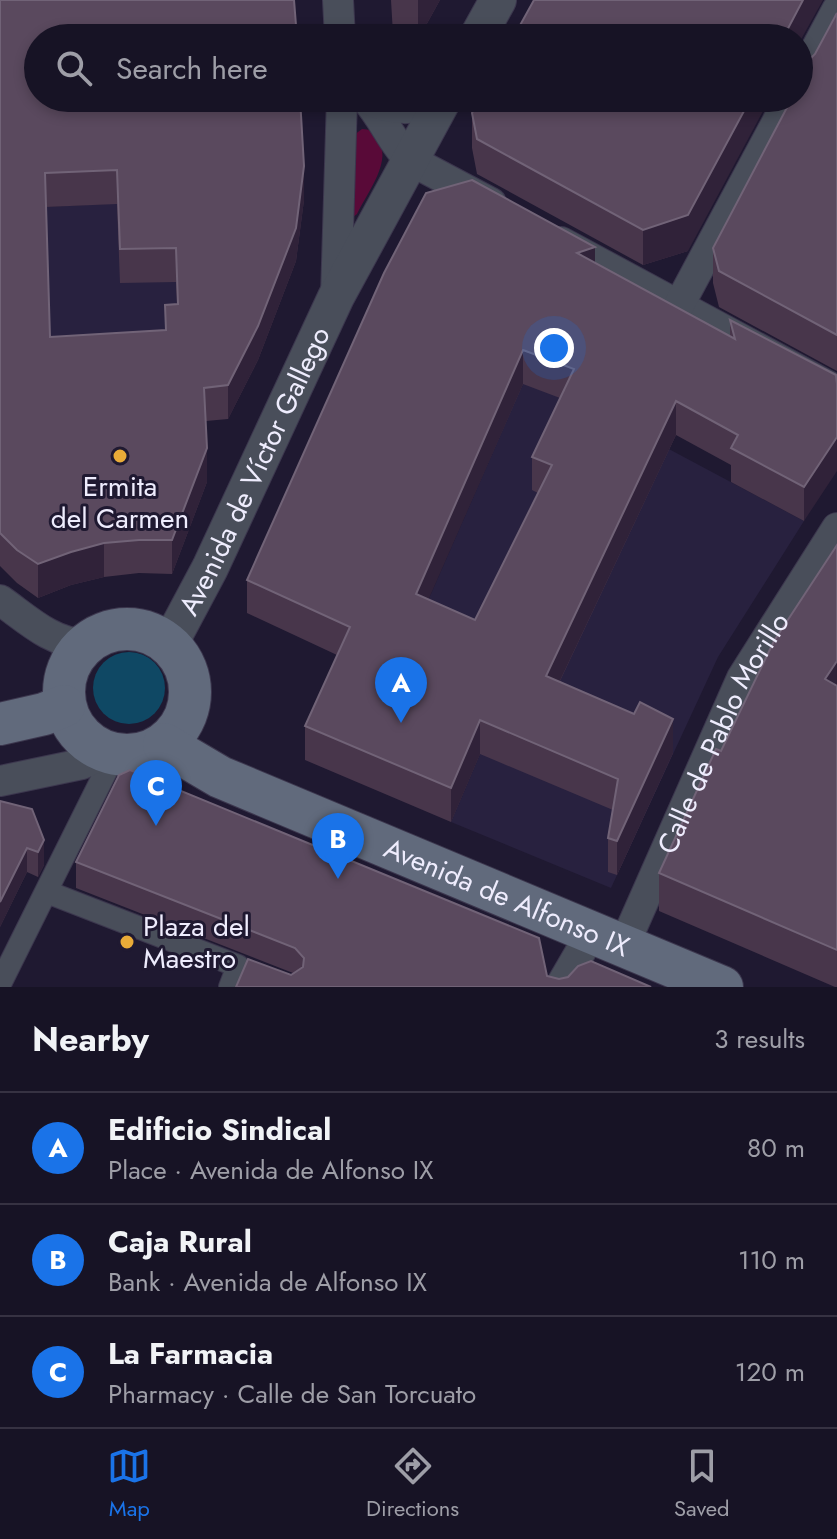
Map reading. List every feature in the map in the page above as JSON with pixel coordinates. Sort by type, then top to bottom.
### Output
[{"type":"main road","points":[[126,629],[149,633],[169,645],[188,677],[191,702],[181,728],[164,744],[135,754],[113,753],[95,745],[79,732],[64,706],[62,690],[71,660],[84,644],[104,633],[126,629]]},
{"type":"main road","points":[[0,724],[64,706]]},
{"type":"main road","name":"Avenida de Alfonso IX","points":[[164,744],[220,777],[722,987]]},
{"type":"street","points":[[338,0],[339,24]]},
{"type":"street","points":[[485,24],[498,0]]},
{"type":"street","points":[[813,55],[837,10]]},
{"type":"street","name":"Avenida de Víctor Gallego","points":[[336,297],[342,112]]},
{"type":"street","points":[[378,112],[402,153],[410,160],[837,391]]},
{"type":"street","name":"Avenida de Víctor Gallego","points":[[169,645],[210,568],[336,297],[437,112]]},
{"type":"street","points":[[679,305],[782,112]]},
{"type":"street","name":"Calle de Pablo Morillo","points":[[560,987],[608,938],[742,678],[837,528]]},
{"type":"street","points":[[0,600],[51,636],[72,644],[84,644]]},
{"type":"street","points":[[0,781],[82,764],[113,753]]},
{"type":"street","points":[[0,984],[113,753]]},
{"type":"street","points":[[47,892],[240,975]]},
{"type":"shaded area","points":[[362,129],[369,130],[381,147],[381,166],[353,217],[354,135]]},
{"type":"shaded area","points":[[127,203],[164,282],[176,282],[177,302],[202,324],[50,371],[45,207]]},
{"type":"shaded area","points":[[524,381],[592,408],[804,521],[718,657],[611,888],[451,822],[514,675],[416,628]]},
{"type":"water","points":[[136,652],[155,662],[163,674],[163,702],[155,714],[143,722],[122,724],[103,714],[95,702],[93,681],[103,662],[115,654]]},
{"type":"building","points":[[0,0],[294,0],[296,24],[24,24],[24,112],[301,112],[304,166],[296,228],[258,326],[228,385],[204,388],[207,448],[172,540],[104,543],[38,564],[17,550],[0,533]],"holes":[[[117,170],[120,249],[176,248],[178,304],[165,305],[166,330],[50,337],[45,173]]]},
{"type":"building","points":[[534,0],[803,0],[790,24],[521,24]]},
{"type":"building","points":[[837,13],[837,335],[719,271],[713,248],[785,112],[813,112],[815,54]]},
{"type":"building","points":[[743,112],[688,215],[643,230],[477,139],[472,113]]},
{"type":"building","points":[[472,180],[595,247],[577,253],[735,339],[730,320],[836,375],[837,437],[804,487],[731,448],[738,435],[676,401],[546,676],[634,714],[640,702],[673,719],[617,841],[608,838],[618,779],[480,720],[451,788],[305,726],[350,627],[247,580],[384,273],[426,193]],"holes":[[[523,350],[574,369],[532,457],[552,465],[475,620],[416,594]]]},
{"type":"building","points":[[837,545],[837,661],[825,679],[837,686],[837,950],[659,873],[716,749],[721,751],[774,641]]},
{"type":"building","points":[[130,770],[539,938],[547,976],[559,979],[568,977],[578,966],[591,961],[651,987],[236,987],[248,959],[291,975],[303,967],[304,958],[295,948],[76,862],[119,775]]},
{"type":"building","points":[[0,801],[32,809],[44,840],[38,852],[27,848],[0,902]]},
{"type":"place","name":"Ermita del Carmen","points":[[120,456]]},
{"type":"place","name":"Edificio Sindical","points":[[401,723]]},
{"type":"place","name":"La Farmacia","points":[[156,826]]},
{"type":"place","name":"Caja Rural","points":[[338,879]]},
{"type":"place","name":"Plaza del Maestro","points":[[127,942]]}]
